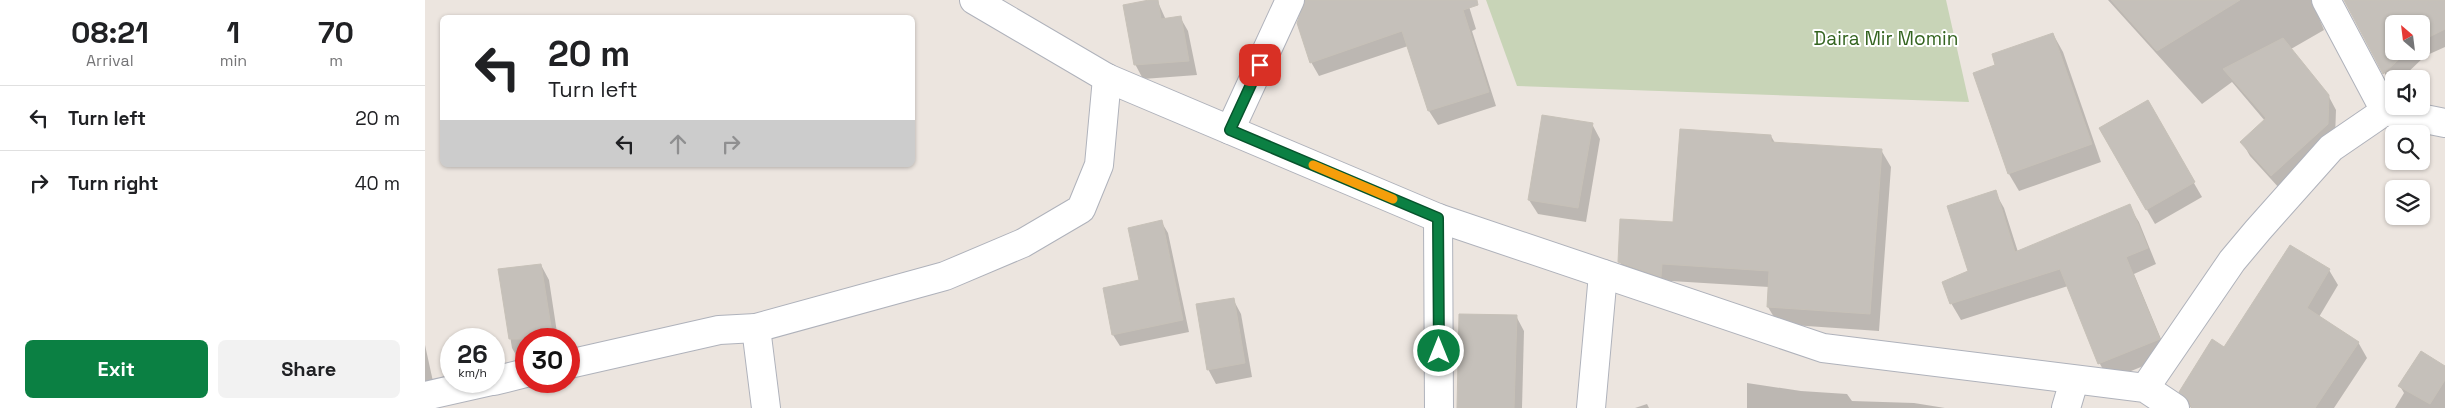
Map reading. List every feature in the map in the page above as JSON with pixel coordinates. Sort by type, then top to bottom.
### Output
[{"type":"street","points":[[974,0],[1107,78],[1438,218],[1823,348],[2074,381],[2145,388],[2175,408]]},
{"type":"street","points":[[1230,130],[1290,0]]},
{"type":"street","points":[[2145,388],[2232,260],[2331,148],[2385,111],[2326,0]]},
{"type":"street","points":[[580,362],[719,330],[756,328],[945,276],[1023,244],[1081,209],[1099,165],[1107,78]]},
{"type":"street","points":[[2405,115],[2445,123]]},
{"type":"street","points":[[1438,218],[1439,408]]},
{"type":"street","points":[[1591,408],[1603,274]]},
{"type":"street","points":[[756,328],[766,408]]},
{"type":"street","points":[[2066,408],[2074,381]]},
{"type":"street","points":[[425,396],[440,393]]},
{"type":"green space","name":"Daira Mir Momin","points":[[1486,0],[1946,0],[1969,102],[1517,86]]},
{"type":"building","points":[[1158,0],[1161,19],[1181,16],[1189,61],[1134,65],[1123,5]]},
{"type":"building","points":[[1305,0],[1477,0],[1478,5],[1463,10],[1489,92],[1428,111],[1402,31],[1310,63],[1297,23]]},
{"type":"building","points":[[2111,0],[2240,0],[2157,51]]},
{"type":"building","points":[[2344,0],[2445,0],[2445,29],[2430,36],[2430,15],[2385,15],[2385,60],[2398,60],[2385,70],[2383,74]]},
{"type":"building","points":[[2053,33],[2092,144],[2008,174],[1973,73],[1995,65],[1992,54]]},
{"type":"building","points":[[2283,38],[2329,95],[2328,124],[2271,176],[2240,142],[2266,118],[2223,69]]},
{"type":"building","points":[[2148,100],[2195,182],[2146,210],[2099,128]]},
{"type":"building","points":[[1542,115],[1593,123],[1578,208],[1528,200]]},
{"type":"building","points":[[1680,129],[1771,135],[1771,142],[1882,149],[1870,314],[1767,307],[1769,271],[1662,264],[1661,277],[1618,262],[1620,219],[1673,222]]},
{"type":"building","points":[[1996,190],[2015,252],[2130,204],[2148,248],[2126,257],[2160,339],[2098,364],[2060,269],[1950,304],[1942,282],[1968,271],[1947,206]]},
{"type":"building","points":[[1162,220],[1183,320],[1112,335],[1103,288],[1139,280],[1128,228]]},
{"type":"building","points":[[2290,245],[2330,269],[2307,308],[2359,342],[2315,408],[2192,408],[2189,401],[2179,392],[2212,339],[2224,347]]},
{"type":"building","points":[[541,264],[551,328],[515,328],[515,339],[509,339],[498,269]]},
{"type":"building","points":[[1234,298],[1245,363],[1207,370],[1196,304]]},
{"type":"building","points":[[1459,314],[1517,315],[1514,408],[1457,408]]},
{"type":"building","points":[[2421,351],[2445,366],[2445,380],[2430,404],[2398,386]]},
{"type":"slow traffic","points":[[1313,165],[1393,199]]},
{"type":"route","points":[[1260,65],[1230,130],[1438,218],[1439,351]]}]
